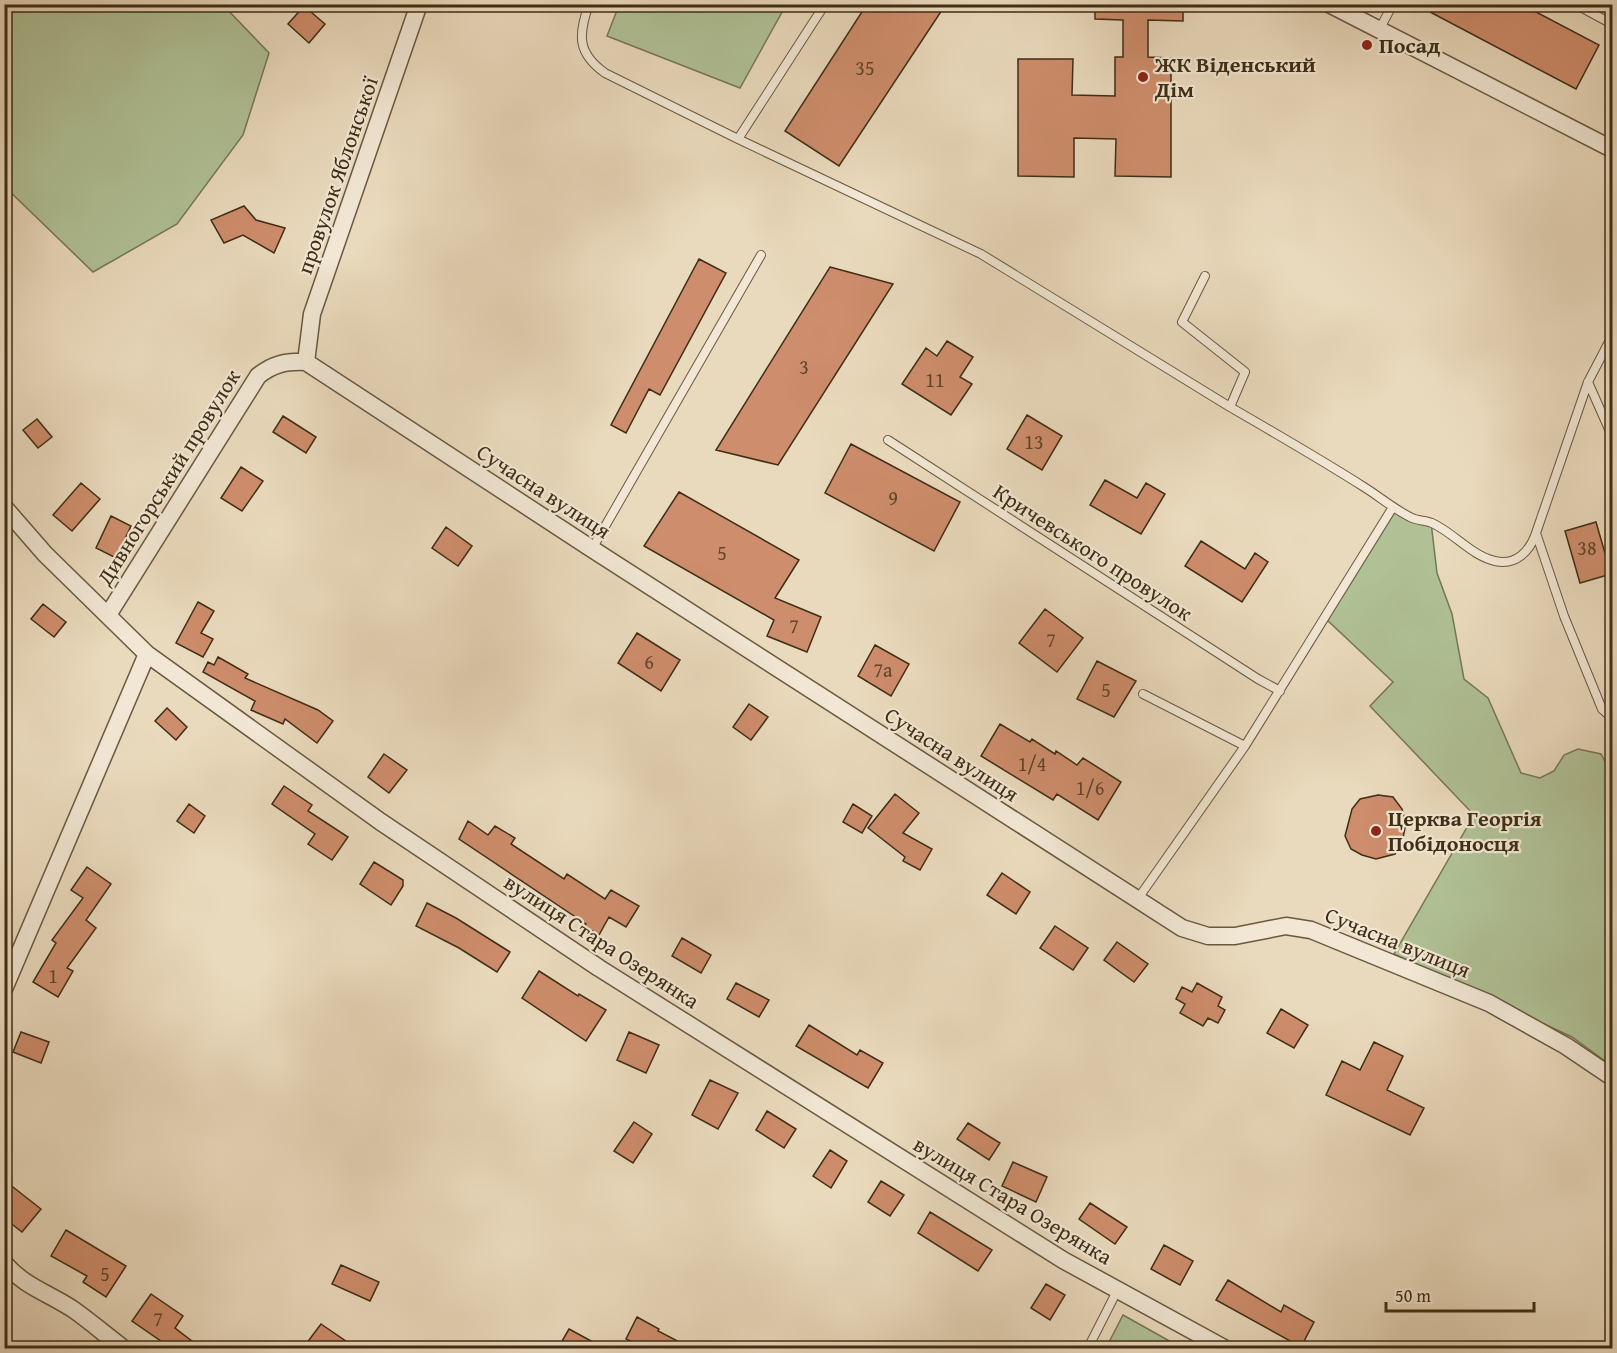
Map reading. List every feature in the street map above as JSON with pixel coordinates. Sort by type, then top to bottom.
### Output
[{"type":"street","name":"провулок Яблонської","points":[[306,362],[312,314],[419,4]]},
{"type":"street","points":[[1329,4],[1611,145]]},
{"type":"street","name":"Сучасна вулиця","points":[[306,362],[592,549],[1182,928],[1208,936],[1235,936],[1286,926],[1311,930],[1489,1004],[1566,1046],[1612,1077]]},
{"type":"street","name":"Дивногорський провулок","points":[[108,615],[258,376],[268,368],[281,363],[306,362]]},
{"type":"street","name":"вулиця Стара Озерянка","points":[[4,507],[45,554],[147,654],[381,822],[599,968],[1063,1260],[1224,1348]]},
{"type":"street","points":[[4,989],[147,654]]},
{"type":"street","points":[[4,1263],[15,1276],[73,1309],[123,1348]]},
{"type":"lane","points":[[589,4],[580,35],[587,57],[605,73],[981,254],[1413,519],[1431,522],[1484,557],[1495,561],[1506,562],[1517,559],[1526,553],[1532,544],[1588,382],[1612,336]]},
{"type":"lane","points":[[738,139],[825,4]]},
{"type":"lane","points":[[1379,30],[1393,4]]},
{"type":"lane","points":[[1575,4],[1612,24]]},
{"type":"lane","points":[[592,549],[761,255]]},
{"type":"lane","points":[[1205,276],[1182,322],[1245,372],[1230,407]]},
{"type":"lane","points":[[1588,382],[1612,436]]},
{"type":"lane","name":"Кричевського провулок","points":[[888,441],[1280,691]]},
{"type":"lane","points":[[1137,900],[1245,746],[1393,507]]},
{"type":"lane","points":[[1536,533],[1564,616],[1602,709],[1612,718]]},
{"type":"lane","points":[[1143,694],[1245,746]]},
{"type":"lane","points":[[1088,1348],[1118,1289]]},
{"type":"green space","points":[[619,4],[786,5],[740,88],[607,36]]},
{"type":"green space","points":[[4,5],[223,5],[269,53],[243,135],[177,224],[93,272],[5,187]]},
{"type":"green space","points":[[1393,507],[1431,522],[1437,573],[1452,614],[1464,679],[1488,698],[1521,773],[1540,778],[1554,771],[1564,755],[1578,749],[1601,754],[1612,775],[1612,1066],[1572,1037],[1394,954],[1474,815],[1370,706],[1393,682],[1325,618]]},
{"type":"green space","points":[[1123,1315],[1182,1348],[1106,1348]]},
{"type":"building","points":[[867,4],[946,4],[839,166],[785,131]]},
{"type":"building","name":"ЖК Віденський Дім","points":[[1095,4],[1183,4],[1183,21],[1148,20],[1148,57],[1171,58],[1171,177],[1115,176],[1116,139],[1074,138],[1074,177],[1018,176],[1018,59],[1073,59],[1072,95],[1115,96],[1115,57],[1123,57],[1123,20],[1095,19]]},
{"type":"building","points":[[1415,4],[1521,4],[1599,45],[1576,89]]},
{"type":"building","points":[[304,6],[325,24],[309,43],[288,24]]},
{"type":"building","points":[[244,206],[256,220],[285,228],[274,253],[243,235],[224,243],[211,220]]},
{"type":"building","points":[[699,259],[726,273],[660,395],[649,389],[626,433],[611,425]]},
{"type":"building","points":[[830,267],[893,284],[778,465],[716,450]]},
{"type":"building","points":[[947,341],[973,357],[960,377],[972,384],[951,415],[902,384],[926,348],[937,356]]},
{"type":"building","points":[[1027,415],[1062,436],[1042,470],[1007,449]]},
{"type":"building","points":[[283,416],[316,437],[306,453],[273,432]]},
{"type":"building","points":[[37,419],[52,437],[38,448],[23,430]]},
{"type":"building","points":[[851,444],[960,502],[934,551],[825,493]]},
{"type":"building","points":[[241,467],[263,481],[242,511],[221,498]]},
{"type":"building","points":[[1105,480],[1137,498],[1146,483],[1165,494],[1141,534],[1090,505]]},
{"type":"building","points":[[81,483],[100,499],[72,531],[53,515]]},
{"type":"building","points":[[679,492],[799,560],[775,598],[821,617],[807,652],[767,636],[774,620],[644,546]]},
{"type":"building","points":[[111,516],[131,526],[116,558],[96,548]]},
{"type":"building","points":[[1596,522],[1611,574],[1580,583],[1565,531]]},
{"type":"building","points":[[446,527],[472,546],[458,566],[432,548]]},
{"type":"building","points":[[1201,541],[1245,569],[1255,553],[1268,562],[1242,602],[1185,566]]},
{"type":"building","points":[[198,602],[214,611],[201,633],[213,639],[203,657],[176,643]]},
{"type":"building","points":[[43,604],[66,622],[54,637],[31,619]]},
{"type":"building","points":[[1045,609],[1083,638],[1057,672],[1019,643]]},
{"type":"building","points":[[637,633],[680,660],[661,691],[618,663]]},
{"type":"building","points":[[875,645],[909,664],[891,696],[858,676]]},
{"type":"building","points":[[218,657],[248,674],[245,678],[318,710],[333,721],[317,743],[285,719],[283,724],[251,710],[255,701],[203,672],[208,662],[214,665]]},
{"type":"building","points":[[1097,661],[1136,681],[1114,717],[1077,699]]},
{"type":"building","points":[[749,704],[768,717],[751,740],[733,727]]},
{"type":"building","points":[[167,708],[187,727],[176,740],[155,721]]},
{"type":"building","points":[[1000,724],[1030,742],[1032,739],[1055,754],[1056,751],[1077,765],[1083,758],[1121,782],[1098,820],[1057,794],[1053,800],[981,756]]},
{"type":"building","points":[[384,754],[407,770],[389,793],[368,777]]},
{"type":"building","points":[[284,786],[312,805],[308,811],[348,837],[332,860],[308,844],[315,834],[272,804]]},
{"type":"building","points":[[895,794],[919,813],[903,833],[932,849],[920,870],[903,861],[905,857],[868,828]]},
{"type":"building","name":"Церква Георгія Побідоносця","points":[[1378,795],[1393,797],[1402,809],[1406,823],[1403,838],[1395,854],[1376,859],[1351,849],[1345,836],[1352,809],[1360,799]]},
{"type":"building","points":[[189,804],[205,816],[194,833],[177,821]]},
{"type":"building","points":[[853,804],[872,816],[862,833],[843,822]]},
{"type":"building","points":[[468,821],[488,835],[495,826],[515,838],[511,844],[564,879],[567,874],[605,899],[611,890],[639,906],[626,927],[609,917],[599,935],[459,839]]},
{"type":"building","points":[[374,862],[403,880],[403,886],[391,905],[360,884]]},
{"type":"building","points":[[87,867],[111,884],[86,920],[96,928],[67,968],[73,971],[58,997],[33,982],[56,943],[52,940],[83,898],[71,890]]},
{"type":"building","points":[[1002,873],[1030,892],[1016,914],[987,895]]},
{"type":"building","points":[[427,903],[456,918],[510,952],[497,972],[459,948],[416,926]]},
{"type":"building","points":[[1055,926],[1088,948],[1073,970],[1040,948]]},
{"type":"building","points":[[682,938],[711,955],[701,973],[672,956]]},
{"type":"building","points":[[1117,942],[1148,964],[1134,982],[1104,960]]},
{"type":"building","points":[[539,971],[578,996],[579,994],[606,1010],[586,1041],[522,998]]},
{"type":"building","points":[[736,983],[769,1000],[759,1017],[727,999]]},
{"type":"building","points":[[1197,983],[1222,997],[1218,1006],[1225,1010],[1218,1023],[1208,1018],[1203,1026],[1180,1013],[1185,1004],[1176,999],[1182,987],[1192,992]]},
{"type":"building","points":[[1281,1009],[1308,1025],[1294,1048],[1267,1033]]},
{"type":"building","points":[[809,1025],[857,1055],[860,1050],[883,1063],[868,1088],[796,1046]]},
{"type":"building","points":[[21,1032],[49,1042],[41,1063],[13,1052]]},
{"type":"building","points":[[629,1032],[659,1045],[646,1073],[617,1060]]},
{"type":"building","points":[[1374,1042],[1403,1056],[1387,1090],[1424,1108],[1410,1135],[1326,1095],[1342,1061],[1360,1070]]},
{"type":"building","points":[[710,1080],[738,1093],[718,1129],[692,1115]]},
{"type":"building","points":[[767,1111],[796,1129],[784,1148],[756,1130]]},
{"type":"building","points":[[634,1122],[652,1134],[633,1163],[614,1151]]},
{"type":"building","points":[[968,1123],[1000,1143],[989,1160],[957,1139]]},
{"type":"building","points":[[830,1150],[847,1161],[831,1188],[813,1176]]},
{"type":"building","points":[[1013,1162],[1047,1177],[1036,1202],[1002,1186]]},
{"type":"building","points":[[4,1180],[41,1209],[22,1232],[4,1218]]},
{"type":"building","points":[[881,1181],[904,1195],[890,1216],[868,1202]]},
{"type":"building","points":[[1090,1203],[1127,1227],[1115,1244],[1079,1219]]},
{"type":"building","points":[[930,1212],[992,1250],[978,1271],[918,1233]]},
{"type":"building","points":[[66,1230],[126,1266],[106,1297],[83,1282],[87,1276],[51,1256]]},
{"type":"building","points":[[1164,1245],[1193,1261],[1180,1285],[1151,1269]]},
{"type":"building","points":[[341,1265],[379,1282],[370,1301],[332,1284]]},
{"type":"building","points":[[1228,1280],[1281,1312],[1284,1305],[1314,1322],[1301,1347],[1216,1300]]},
{"type":"building","points":[[1046,1284],[1065,1295],[1050,1320],[1031,1308]]},
{"type":"building","points":[[151,1294],[183,1316],[175,1328],[201,1348],[171,1348],[132,1321]]},
{"type":"building","points":[[637,1317],[691,1348],[645,1348],[626,1339]]},
{"type":"building","points":[[321,1324],[356,1348],[303,1348]]},
{"type":"building","points":[[569,1329],[604,1348],[558,1348]]},
{"type":"place","name":"Посад","points":[[1367,45]]},
{"type":"place","name":"ЖК Віденський Дім","points":[[1143,77]]},
{"type":"place","name":"Церква Георгія Побідоносця","points":[[1376,831]]}]
